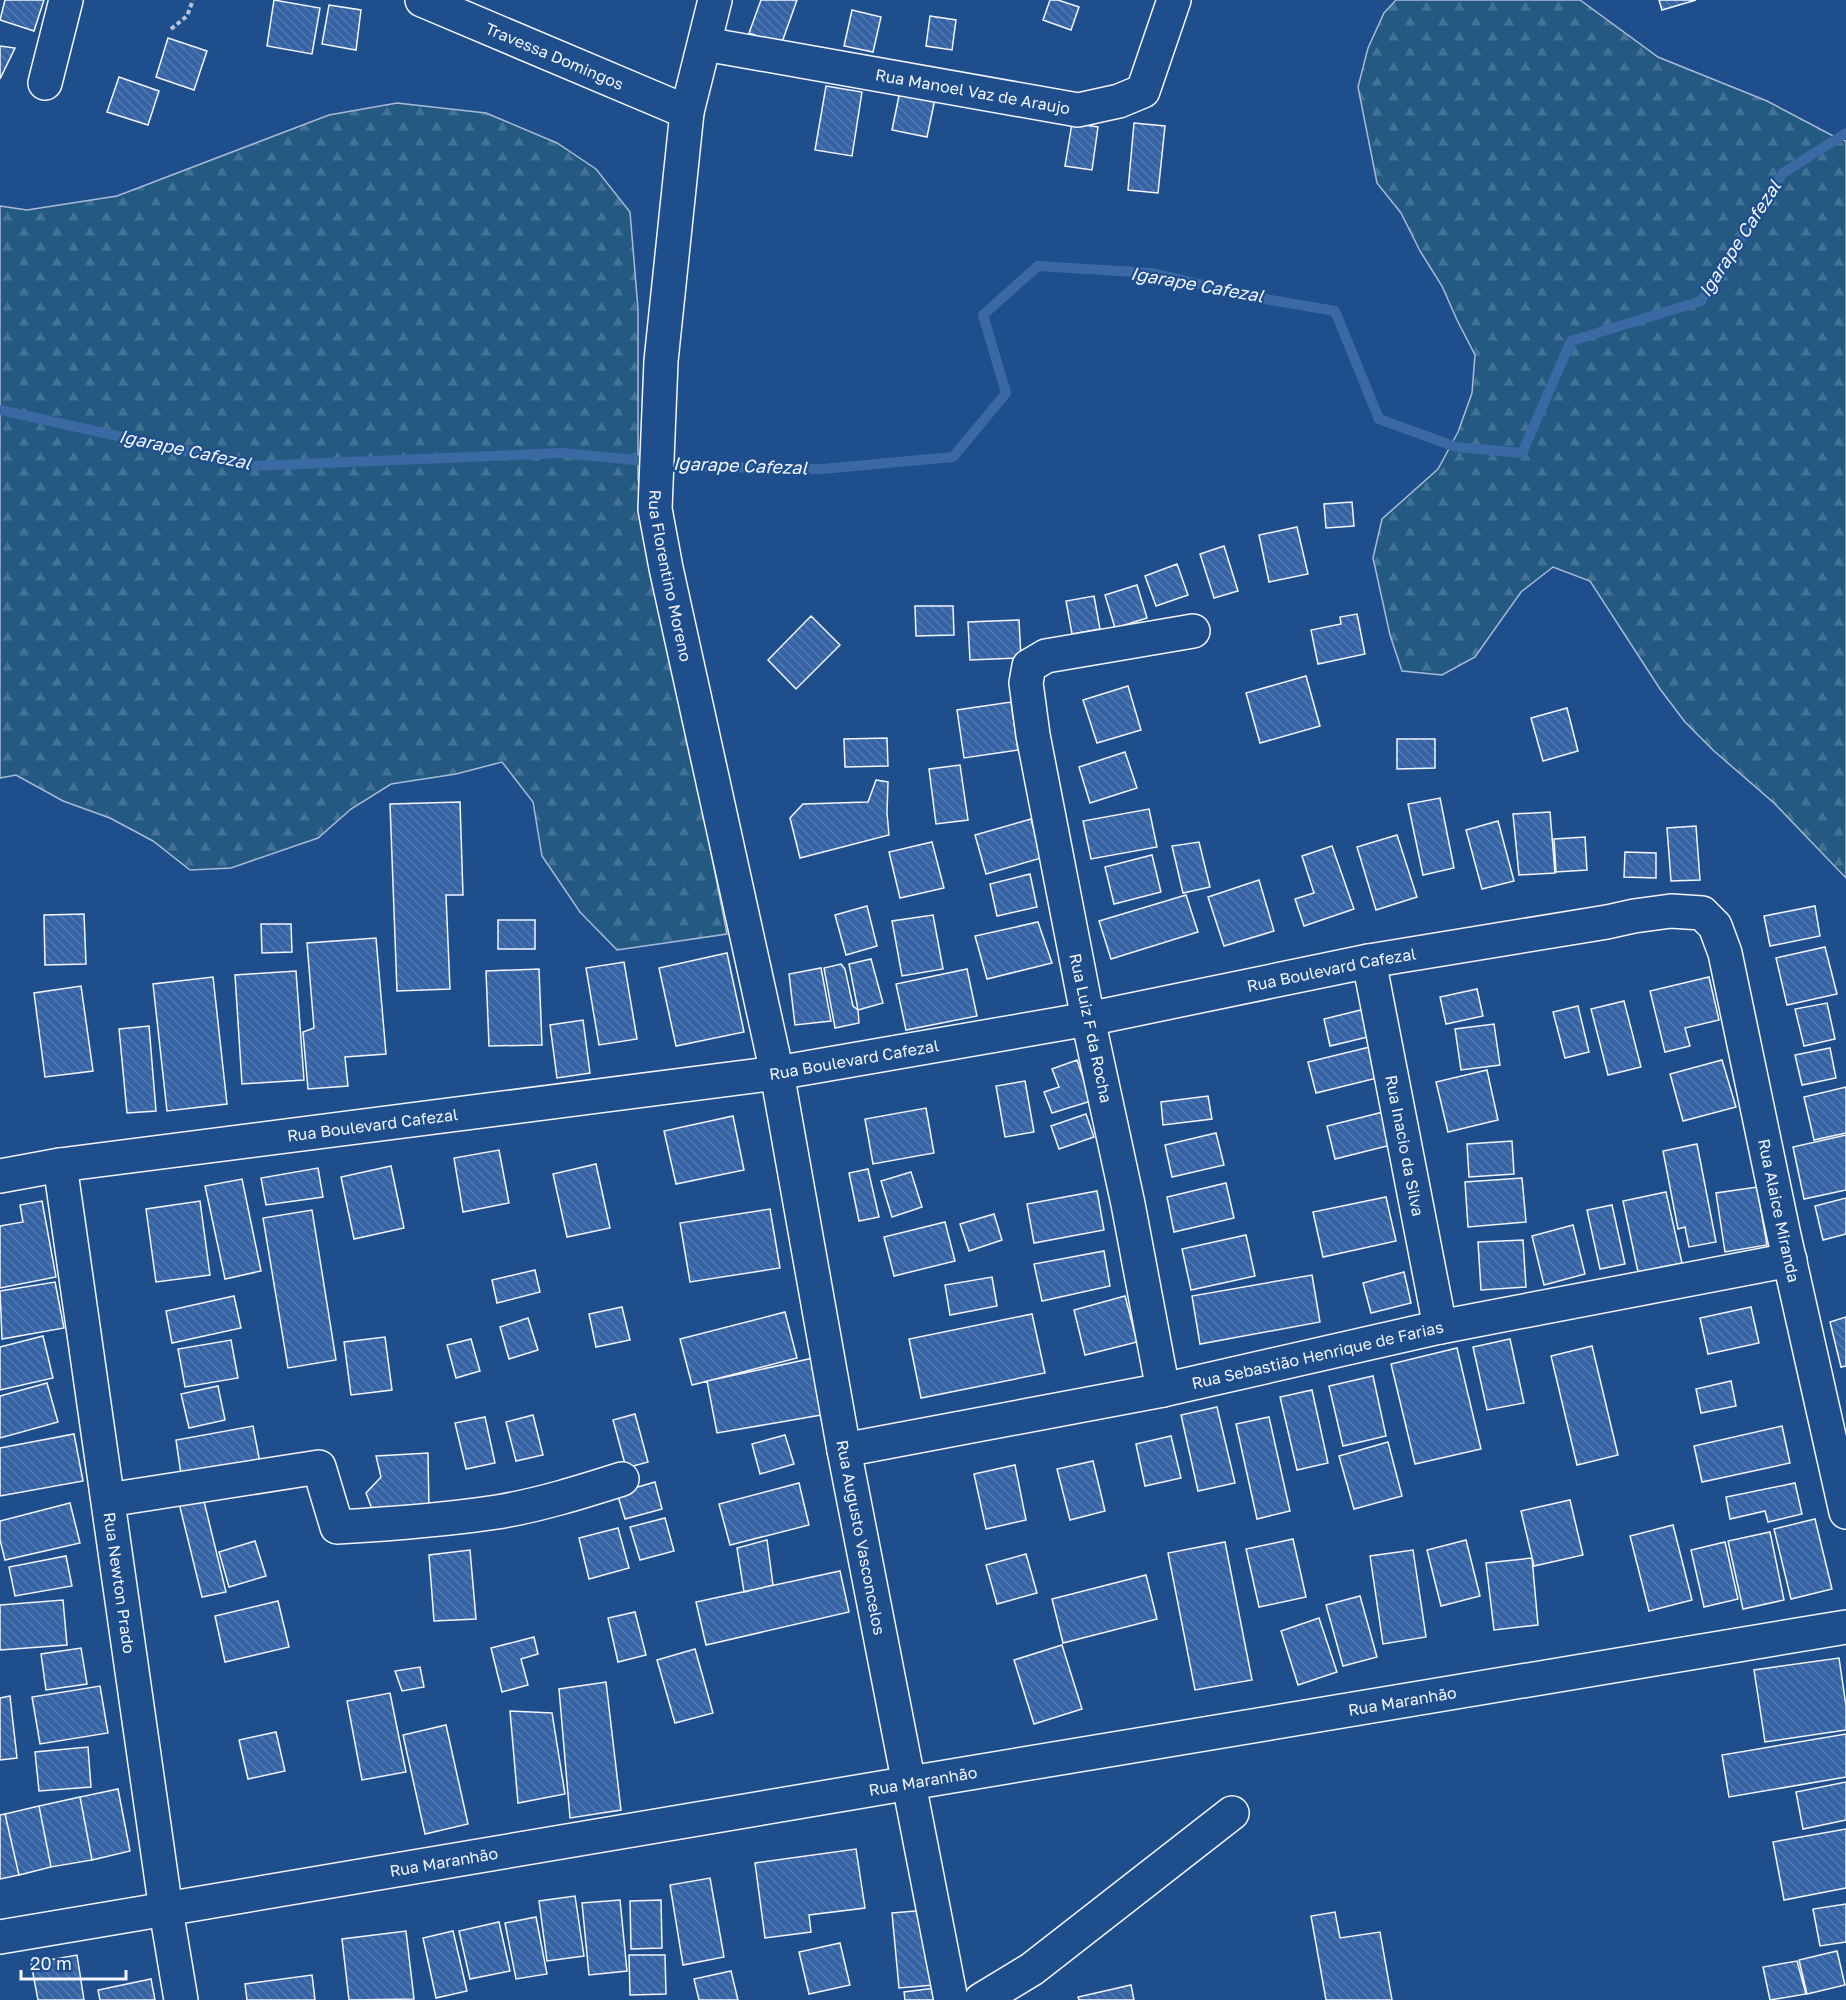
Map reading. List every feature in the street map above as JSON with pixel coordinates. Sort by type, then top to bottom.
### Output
[{"type":"street","points":[[45,83],[66,0]]},
{"type":"street","name":"Travessa Domingos","points":[[422,0],[687,112]]},
{"type":"street","name":"Rua Florentino Moreno","points":[[715,0],[687,112],[661,361],[655,509],[777,1073]]},
{"type":"street","name":"Rua Manoel Vaz de Araujo","points":[[705,45],[1078,110],[1119,101],[1143,91],[1174,0]]},
{"type":"street","name":"Rua Luiz F da Rocha","points":[[1163,1390],[1128,1204],[1088,1019],[1033,735],[1026,683],[1029,666],[1046,657],[1193,631]]},
{"type":"street","name":"Rua Boulevard Cafezal","points":[[0,1176],[60,1165],[777,1073],[1088,1019],[1369,962],[1634,916],[1671,911],[1702,914]]},
{"type":"street","name":"Rua Alaice Miranda","points":[[1702,914],[1715,926],[1725,953],[1846,1512]]},
{"type":"street","name":"Rua Inacio da Silva","points":[[1369,962],[1440,1328]]},
{"type":"street","name":"Rua Augusto Vasconcelos","points":[[777,1073],[844,1450],[951,2000]]},
{"type":"street","name":"Rua Newton Prado","points":[[60,1165],[166,1910],[181,2000]]},
{"type":"street","name":"Rua Sebastião Henrique de Farias","points":[[844,1450],[1163,1390],[1440,1328],[1790,1260]]},
{"type":"street","points":[[108,1500],[320,1467],[337,1527],[433,1521],[500,1512],[571,1495],[622,1479]]},
{"type":"street","name":"Rua Maranhão","points":[[0,1937],[1846,1627]]},
{"type":"street","points":[[981,2000],[1032,1969],[1232,1813]]},
{"type":"path","points":[[171,29],[187,16],[193,0]]},
{"type":"green space","points":[[1396,0],[1580,0],[1658,57],[1767,101],[1846,141],[1846,878],[1774,803],[1714,751],[1685,722],[1660,689],[1590,581],[1553,567],[1521,592],[1475,657],[1442,675],[1402,671],[1390,635],[1373,558],[1382,519],[1438,469],[1458,432],[1472,393],[1475,355],[1442,286],[1420,251],[1401,213],[1377,183],[1358,87],[1368,48],[1384,13]]},
{"type":"green space","points":[[397,103],[486,113],[557,143],[596,169],[630,212],[638,309],[638,479],[727,934],[617,950],[580,912],[542,856],[533,802],[502,762],[456,774],[391,784],[351,809],[318,838],[231,868],[190,870],[153,841],[110,818],[63,801],[16,775],[0,778],[0,206],[27,210],[117,196],[329,115]]},
{"type":"building","points":[[5,0],[44,0],[34,31],[0,20]]},
{"type":"building","points":[[274,0],[320,8],[312,54],[267,46]]},
{"type":"building","points":[[761,0],[797,0],[781,45],[749,33]]},
{"type":"building","points":[[1050,0],[1058,0],[1079,7],[1071,30],[1043,20]]},
{"type":"building","points":[[1659,0],[1696,0],[1662,10]]},
{"type":"building","points":[[329,5],[361,10],[356,50],[322,44]]},
{"type":"building","points":[[852,10],[881,17],[873,52],[844,46]]},
{"type":"building","points":[[930,16],[956,20],[952,50],[926,46]]},
{"type":"building","points":[[168,38],[207,51],[194,90],[156,77]]},
{"type":"building","points":[[0,46],[15,48],[0,79]]},
{"type":"building","points":[[119,77],[159,91],[148,125],[107,112]]},
{"type":"building","points":[[826,86],[862,92],[852,156],[815,150]]},
{"type":"building","points":[[901,86],[936,94],[927,137],[892,130]]},
{"type":"building","points":[[1072,123],[1098,127],[1092,170],[1065,166]]},
{"type":"building","points":[[1134,123],[1165,126],[1158,193],[1128,190]]},
{"type":"building","points":[[1352,502],[1354,526],[1326,528],[1324,504]]},
{"type":"building","points":[[1297,527],[1308,574],[1269,582],[1259,535]]},
{"type":"building","points":[[1224,546],[1238,591],[1214,598],[1200,554]]},
{"type":"building","points":[[1177,564],[1188,595],[1156,606],[1145,576]]},
{"type":"building","points":[[1137,585],[1147,618],[1115,628],[1105,595]]},
{"type":"building","points":[[1094,596],[1100,629],[1072,634],[1066,601]]},
{"type":"building","points":[[915,606],[953,606],[954,635],[916,636]]},
{"type":"building","points":[[1357,614],[1365,654],[1318,664],[1311,630],[1341,624],[1340,617]]},
{"type":"building","points":[[811,616],[840,645],[796,689],[768,660]]},
{"type":"building","points":[[1019,620],[1021,658],[970,660],[968,622]]},
{"type":"building","points":[[1306,676],[1320,726],[1260,743],[1246,693]]},
{"type":"building","points":[[1128,686],[1141,730],[1097,743],[1083,700]]},
{"type":"building","points":[[1011,702],[1018,750],[964,758],[957,710]]},
{"type":"building","points":[[1567,708],[1578,751],[1543,761],[1531,718]]},
{"type":"building","points":[[887,738],[888,766],[845,767],[844,739]]},
{"type":"building","points":[[1397,739],[1435,739],[1435,768],[1397,769]]},
{"type":"building","points":[[1125,752],[1137,788],[1090,803],[1079,767]]},
{"type":"building","points":[[960,765],[968,820],[936,824],[929,769]]},
{"type":"building","points":[[876,780],[888,782],[889,835],[800,858],[790,818],[803,804],[868,802]]},
{"type":"building","points":[[1440,798],[1454,868],[1423,875],[1408,804]]},
{"type":"building","points":[[460,802],[463,895],[446,895],[450,989],[397,991],[390,804]]},
{"type":"building","points":[[1149,809],[1157,847],[1091,859],[1083,821]]},
{"type":"building","points":[[1550,812],[1555,873],[1519,875],[1513,814]]},
{"type":"building","points":[[1031,819],[1041,858],[986,874],[975,835]]},
{"type":"building","points":[[1498,821],[1514,881],[1482,889],[1466,830]]},
{"type":"building","points":[[1696,826],[1700,880],[1671,881],[1667,828]]},
{"type":"building","points":[[1397,835],[1417,897],[1376,910],[1357,847]]},
{"type":"building","points":[[1585,837],[1587,870],[1556,872],[1554,839]]},
{"type":"building","points":[[932,842],[944,888],[900,898],[889,852]]},
{"type":"building","points":[[1199,842],[1210,887],[1183,893],[1172,846]]},
{"type":"building","points":[[1332,846],[1354,909],[1304,926],[1295,899],[1314,893],[1302,856]]},
{"type":"building","points":[[1625,852],[1656,853],[1656,878],[1624,877]]},
{"type":"building","points":[[1152,855],[1161,892],[1114,904],[1105,867]]},
{"type":"building","points":[[1030,874],[1037,907],[997,916],[990,884]]},
{"type":"building","points":[[1259,880],[1274,931],[1224,946],[1208,897]]},
{"type":"building","points":[[1186,895],[1198,932],[1111,959],[1099,921]]},
{"type":"building","points":[[867,906],[877,946],[846,955],[835,915]]},
{"type":"building","points":[[1815,906],[1820,936],[1770,946],[1764,916]]},
{"type":"building","points":[[84,914],[86,964],[45,965],[44,915]]},
{"type":"building","points":[[933,915],[943,969],[902,976],[892,921]]},
{"type":"building","points":[[498,920],[535,920],[535,949],[498,949]]},
{"type":"building","points":[[1038,922],[1052,963],[987,979],[975,936]]},
{"type":"building","points":[[261,924],[291,924],[292,952],[262,953]]},
{"type":"building","points":[[376,938],[386,1054],[345,1057],[348,1086],[308,1089],[303,1032],[314,1028],[307,943]]},
{"type":"building","points":[[1825,947],[1837,994],[1787,1005],[1776,958]]},
{"type":"building","points":[[727,953],[744,1032],[676,1046],[659,968]]},
{"type":"building","points":[[871,959],[883,1003],[858,1010],[849,964]]},
{"type":"building","points":[[624,962],[637,1039],[599,1045],[586,968]]},
{"type":"building","points":[[841,964],[845,969],[853,1006],[858,1010],[859,1023],[835,1028],[824,968]]},
{"type":"building","points":[[821,968],[831,1021],[795,1025],[789,974]]},
{"type":"building","points":[[539,969],[542,1045],[489,1046],[486,971]]},
{"type":"building","points":[[967,969],[977,1016],[906,1030],[896,984]]},
{"type":"building","points":[[296,971],[304,1080],[242,1084],[235,975]]},
{"type":"building","points":[[213,977],[227,1104],[167,1111],[153,984]]},
{"type":"building","points":[[1709,977],[1719,1020],[1685,1028],[1690,1046],[1665,1052],[1650,991]]},
{"type":"building","points":[[81,986],[93,1071],[45,1077],[34,993]]},
{"type":"building","points":[[1477,989],[1483,1016],[1446,1024],[1440,997]]},
{"type":"building","points":[[1624,1001],[1641,1067],[1608,1075],[1591,1009]]},
{"type":"building","points":[[1827,1003],[1835,1039],[1804,1046],[1795,1009]]},
{"type":"building","points":[[1578,1006],[1589,1052],[1565,1058],[1553,1012]]},
{"type":"building","points":[[1369,1008],[1376,1035],[1330,1046],[1324,1019]]},
{"type":"building","points":[[583,1020],[590,1073],[557,1078],[550,1025]]},
{"type":"building","points":[[1494,1024],[1500,1065],[1461,1070],[1455,1029]]},
{"type":"building","points":[[149,1026],[156,1111],[127,1113],[119,1029]]},
{"type":"building","points":[[1378,1045],[1385,1076],[1316,1093],[1308,1062]]},
{"type":"building","points":[[1830,1048],[1836,1078],[1802,1085],[1795,1055]]},
{"type":"building","points":[[1077,1060],[1091,1101],[1052,1113],[1044,1092],[1059,1087],[1052,1069]]},
{"type":"building","points":[[1722,1060],[1736,1107],[1683,1121],[1670,1074]]},
{"type":"building","points":[[1487,1070],[1498,1120],[1448,1132],[1436,1082]]},
{"type":"building","points":[[1025,1081],[1034,1132],[1005,1137],[996,1086]]},
{"type":"building","points":[[1846,1087],[1846,1133],[1814,1140],[1804,1097]]},
{"type":"building","points":[[1208,1096],[1212,1119],[1163,1125],[1161,1102]]},
{"type":"building","points":[[926,1108],[934,1153],[873,1164],[865,1119]]},
{"type":"building","points":[[1387,1111],[1395,1144],[1335,1159],[1327,1126]]},
{"type":"building","points":[[1086,1114],[1094,1137],[1059,1149],[1051,1126]]},
{"type":"building","points":[[733,1116],[744,1170],[676,1184],[664,1131]]},
{"type":"building","points":[[1216,1133],[1224,1165],[1172,1177],[1165,1145]]},
{"type":"building","points":[[1846,1135],[1846,1190],[1804,1199],[1793,1147]]},
{"type":"building","points":[[1512,1141],[1514,1174],[1469,1177],[1467,1144]]},
{"type":"building","points":[[1697,1144],[1716,1242],[1689,1247],[1685,1227],[1678,1229],[1663,1151]]},
{"type":"building","points":[[499,1150],[509,1203],[463,1212],[454,1158]]},
{"type":"building","points":[[596,1164],[610,1228],[567,1237],[553,1174]]},
{"type":"building","points":[[391,1166],[404,1228],[354,1239],[341,1177]]},
{"type":"building","points":[[318,1168],[323,1197],[266,1205],[261,1178]]},
{"type":"building","points":[[868,1169],[879,1217],[859,1221],[849,1173]]},
{"type":"building","points":[[911,1172],[922,1207],[892,1217],[881,1181]]},
{"type":"building","points":[[1522,1178],[1526,1222],[1468,1227],[1465,1182]]},
{"type":"building","points":[[242,1179],[261,1271],[225,1279],[205,1186]]},
{"type":"building","points":[[1226,1183],[1234,1218],[1174,1232],[1167,1197]]},
{"type":"building","points":[[1757,1187],[1767,1245],[1725,1252],[1716,1193]]},
{"type":"building","points":[[1097,1191],[1104,1230],[1034,1243],[1027,1204]]},
{"type":"building","points":[[1666,1192],[1682,1263],[1638,1272],[1623,1201]]},
{"type":"building","points":[[1386,1197],[1396,1241],[1323,1257],[1313,1212]]},
{"type":"building","points":[[1846,1198],[1846,1234],[1823,1240],[1815,1206]]},
{"type":"building","points":[[42,1201],[56,1277],[0,1288],[0,1226],[23,1222],[20,1205]]},
{"type":"building","points":[[200,1201],[210,1275],[156,1282],[146,1209]]},
{"type":"building","points":[[1612,1205],[1625,1264],[1600,1269],[1587,1210]]},
{"type":"building","points":[[770,1209],[780,1268],[690,1282],[680,1223]]},
{"type":"building","points":[[312,1210],[336,1360],[288,1368],[263,1218]]},
{"type":"building","points":[[994,1214],[1002,1240],[969,1251],[960,1224]]},
{"type":"building","points":[[945,1222],[955,1261],[894,1276],[884,1237]]},
{"type":"building","points":[[1573,1225],[1585,1274],[1544,1285],[1532,1236]]},
{"type":"building","points":[[1246,1235],[1255,1276],[1191,1290],[1182,1249]]},
{"type":"building","points":[[1523,1240],[1526,1287],[1481,1290],[1478,1242]]},
{"type":"building","points":[[1104,1251],[1110,1286],[1042,1301],[1034,1264]]},
{"type":"building","points":[[535,1270],[540,1292],[497,1303],[492,1280]]},
{"type":"building","points":[[1404,1272],[1411,1303],[1371,1313],[1363,1283]]},
{"type":"building","points":[[1312,1275],[1320,1322],[1200,1344],[1192,1296]]},
{"type":"building","points":[[992,1277],[997,1306],[950,1315],[945,1285]]},
{"type":"building","points":[[55,1282],[64,1328],[2,1339],[0,1291]]},
{"type":"building","points":[[234,1296],[241,1328],[172,1343],[166,1311]]},
{"type":"building","points":[[1125,1296],[1137,1342],[1085,1355],[1074,1310]]},
{"type":"building","points":[[622,1307],[630,1340],[596,1347],[589,1314]]},
{"type":"building","points":[[1751,1307],[1759,1343],[1708,1354],[1700,1318]]},
{"type":"building","points":[[785,1312],[797,1358],[692,1385],[680,1339]]},
{"type":"building","points":[[1032,1314],[1045,1373],[921,1398],[909,1339]]},
{"type":"building","points":[[1846,1317],[1846,1366],[1841,1367],[1830,1322]]},
{"type":"building","points":[[528,1318],[538,1350],[509,1359],[500,1327]]},
{"type":"building","points":[[43,1336],[53,1378],[0,1390],[0,1347]]},
{"type":"building","points":[[385,1337],[392,1390],[351,1395],[344,1342]]},
{"type":"building","points":[[471,1339],[480,1371],[456,1378],[447,1345]]},
{"type":"building","points":[[1510,1339],[1524,1403],[1487,1410],[1473,1347]]},
{"type":"building","points":[[231,1340],[238,1378],[185,1387],[178,1349]]},
{"type":"building","points":[[1592,1346],[1618,1455],[1577,1465],[1551,1356]]},
{"type":"building","points":[[1457,1348],[1481,1449],[1415,1464],[1391,1364]]},
{"type":"building","points":[[818,1357],[821,1415],[717,1433],[707,1381]]},
{"type":"building","points":[[1373,1376],[1386,1436],[1343,1446],[1329,1386]]},
{"type":"building","points":[[1731,1381],[1736,1406],[1701,1413],[1696,1389]]},
{"type":"building","points":[[47,1383],[58,1422],[0,1438],[0,1396]]},
{"type":"building","points":[[218,1386],[225,1420],[189,1428],[181,1394]]},
{"type":"building","points":[[1312,1390],[1328,1463],[1297,1470],[1280,1397]]},
{"type":"building","points":[[1217,1407],[1235,1483],[1198,1491],[1181,1415]]},
{"type":"building","points":[[635,1414],[648,1462],[626,1468],[613,1420]]},
{"type":"building","points":[[533,1415],[543,1455],[516,1461],[506,1422]]},
{"type":"building","points":[[485,1417],[495,1463],[466,1469],[455,1423]]},
{"type":"building","points":[[1269,1417],[1290,1511],[1257,1519],[1236,1424]]},
{"type":"building","points":[[253,1426],[261,1468],[182,1481],[176,1440]]},
{"type":"building","points":[[1782,1426],[1790,1463],[1702,1482],[1694,1446]]},
{"type":"building","points":[[74,1434],[83,1481],[0,1496],[0,1448]]},
{"type":"building","points":[[785,1435],[794,1464],[760,1474],[752,1444]]},
{"type":"building","points":[[1171,1436],[1181,1478],[1145,1486],[1136,1444]]},
{"type":"building","points":[[1388,1442],[1402,1496],[1354,1509],[1339,1456]]},
{"type":"building","points":[[428,1453],[429,1509],[373,1512],[366,1493],[381,1477],[376,1456]]},
{"type":"building","points":[[1093,1461],[1105,1511],[1070,1520],[1057,1469]]},
{"type":"building","points":[[1015,1465],[1026,1520],[986,1529],[974,1474]]},
{"type":"building","points":[[655,1482],[662,1509],[625,1519],[617,1493]]},
{"type":"building","points":[[799,1483],[809,1525],[730,1545],[719,1504]]},
{"type":"building","points":[[1795,1483],[1802,1514],[1768,1522],[1765,1511],[1730,1519],[1726,1497]]},
{"type":"building","points":[[202,1493],[226,1592],[202,1597],[178,1499]]},
{"type":"building","points":[[1570,1500],[1583,1555],[1534,1566],[1521,1511]]},
{"type":"building","points":[[70,1503],[80,1543],[5,1560],[0,1540],[0,1521]]},
{"type":"building","points":[[665,1518],[674,1551],[640,1560],[630,1527]]},
{"type":"building","points":[[1815,1519],[1832,1589],[1791,1599],[1774,1529]]},
{"type":"building","points":[[1673,1525],[1692,1600],[1649,1611],[1630,1536]]},
{"type":"building","points":[[618,1528],[629,1568],[589,1579],[579,1538]]},
{"type":"building","points":[[1770,1532],[1784,1600],[1743,1609],[1728,1541]]},
{"type":"building","points":[[1293,1539],[1306,1597],[1259,1607],[1246,1549]]},
{"type":"building","points":[[767,1540],[773,1585],[744,1592],[737,1548]]},
{"type":"building","points":[[1466,1540],[1480,1596],[1441,1606],[1427,1550]]},
{"type":"building","points":[[255,1541],[266,1576],[229,1587],[219,1552]]},
{"type":"building","points":[[1225,1542],[1252,1680],[1195,1690],[1168,1553]]},
{"type":"building","points":[[1725,1542],[1738,1599],[1704,1607],[1691,1550]]},
{"type":"building","points":[[470,1550],[476,1619],[434,1621],[429,1555]]},
{"type":"building","points":[[1413,1550],[1426,1637],[1383,1644],[1370,1556]]},
{"type":"building","points":[[1026,1554],[1037,1593],[997,1604],[986,1565]]},
{"type":"building","points":[[66,1556],[72,1586],[15,1596],[9,1567]]},
{"type":"building","points":[[1532,1558],[1538,1625],[1494,1630],[1486,1563]]},
{"type":"building","points":[[840,1571],[849,1612],[706,1645],[696,1602]]},
{"type":"building","points":[[1146,1575],[1157,1619],[1063,1643],[1052,1599]]},
{"type":"building","points":[[1360,1596],[1377,1657],[1343,1666],[1326,1605]]},
{"type":"building","points":[[63,1600],[67,1645],[0,1650],[0,1605]]},
{"type":"building","points":[[278,1601],[289,1647],[225,1662],[215,1616]]},
{"type":"building","points":[[635,1612],[646,1655],[618,1662],[608,1618]]},
{"type":"building","points":[[1319,1618],[1337,1672],[1298,1685],[1281,1631]]},
{"type":"building","points":[[534,1637],[538,1654],[521,1659],[528,1685],[502,1692],[491,1648]]},
{"type":"building","points":[[1062,1645],[1082,1709],[1034,1724],[1014,1660]]},
{"type":"building","points":[[81,1648],[87,1684],[46,1690],[41,1654]]},
{"type":"building","points":[[695,1649],[713,1713],[675,1723],[657,1660]]},
{"type":"building","points":[[1839,1658],[1846,1706],[1846,1730],[1765,1742],[1754,1670]]},
{"type":"building","points":[[420,1667],[424,1687],[402,1691],[395,1671]]},
{"type":"building","points":[[606,1682],[621,1810],[570,1818],[559,1689]]},
{"type":"building","points":[[100,1686],[108,1733],[40,1744],[32,1697]]},
{"type":"building","points":[[390,1693],[406,1772],[362,1780],[347,1701]]},
{"type":"building","points":[[10,1696],[17,1758],[0,1760],[0,1698]]},
{"type":"building","points":[[510,1711],[552,1713],[565,1794],[518,1803]]},
{"type":"building","points":[[446,1725],[468,1824],[425,1834],[403,1735]]},
{"type":"building","points":[[276,1732],[285,1771],[248,1779],[239,1740]]},
{"type":"building","points":[[1846,1734],[1846,1777],[1729,1797],[1722,1755]]},
{"type":"building","points":[[88,1747],[91,1787],[39,1791],[35,1752]]},
{"type":"building","points":[[1846,1782],[1846,1820],[1803,1829],[1796,1792]]},
{"type":"building","points":[[118,1789],[130,1851],[92,1860],[80,1797]]},
{"type":"building","points":[[80,1797],[92,1860],[51,1867],[39,1806]]},
{"type":"building","points":[[39,1806],[51,1867],[19,1875],[5,1814]]},
{"type":"building","points":[[5,1814],[19,1875],[0,1879],[0,1815]]},
{"type":"building","points":[[1846,1829],[1846,1888],[1784,1900],[1773,1842]]},
{"type":"building","points":[[856,1849],[865,1908],[809,1915],[811,1932],[765,1938],[755,1863]]},
{"type":"building","points":[[710,1878],[724,1957],[683,1965],[670,1885]]},
{"type":"building","points":[[575,1896],[584,1956],[547,1961],[539,1901]]},
{"type":"building","points":[[620,1900],[627,1971],[589,1975],[582,1903]]},
{"type":"building","points":[[661,1900],[662,1948],[631,1949],[630,1901]]},
{"type":"building","points":[[1846,1904],[1846,1942],[1820,1946],[1813,1909]]},
{"type":"building","points":[[927,1910],[934,1985],[899,1988],[892,1913]]},
{"type":"building","points":[[1335,1912],[1340,1938],[1380,1932],[1392,2000],[1326,2000],[1311,1916]]},
{"type":"building","points":[[536,1917],[547,1974],[516,1979],[505,1923]]},
{"type":"building","points":[[499,1922],[510,1971],[470,1979],[459,1931]]},
{"type":"building","points":[[406,1931],[414,1999],[349,2000],[342,1939]]},
{"type":"building","points":[[453,1931],[467,1991],[436,1998],[423,1938]]},
{"type":"building","points":[[840,1943],[850,1985],[809,1994],[799,1952]]},
{"type":"building","points":[[1837,1951],[1845,1985],[1807,1994],[1799,1960]]},
{"type":"building","points":[[77,1955],[84,2000],[38,2000],[31,1963]]},
{"type":"building","points":[[629,1955],[665,1955],[666,1994],[630,1995]]},
{"type":"building","points":[[1797,1961],[1806,1994],[1770,2000],[1763,1967]]},
{"type":"building","points":[[731,1971],[738,2000],[699,2000],[694,1979]]},
{"type":"building","points":[[312,1975],[315,2000],[247,2000],[245,1984]]},
{"type":"building","points":[[151,1979],[155,2000],[100,2000],[98,1990]]},
{"type":"building","points":[[1131,1985],[1134,2000],[1079,2000],[1078,1997]]},
{"type":"building","points":[[935,1988],[937,2000],[905,2000],[904,1992]]},
{"type":"waterway","name":"Igarape Cafezal","points":[[0,410],[252,466],[563,453],[706,467],[822,469],[953,457],[1006,393],[983,315],[1038,266],[1152,273],[1265,299],[1335,311],[1379,419],[1456,447],[1522,453],[1571,341],[1701,301],[1783,173],[1846,133]]}]
